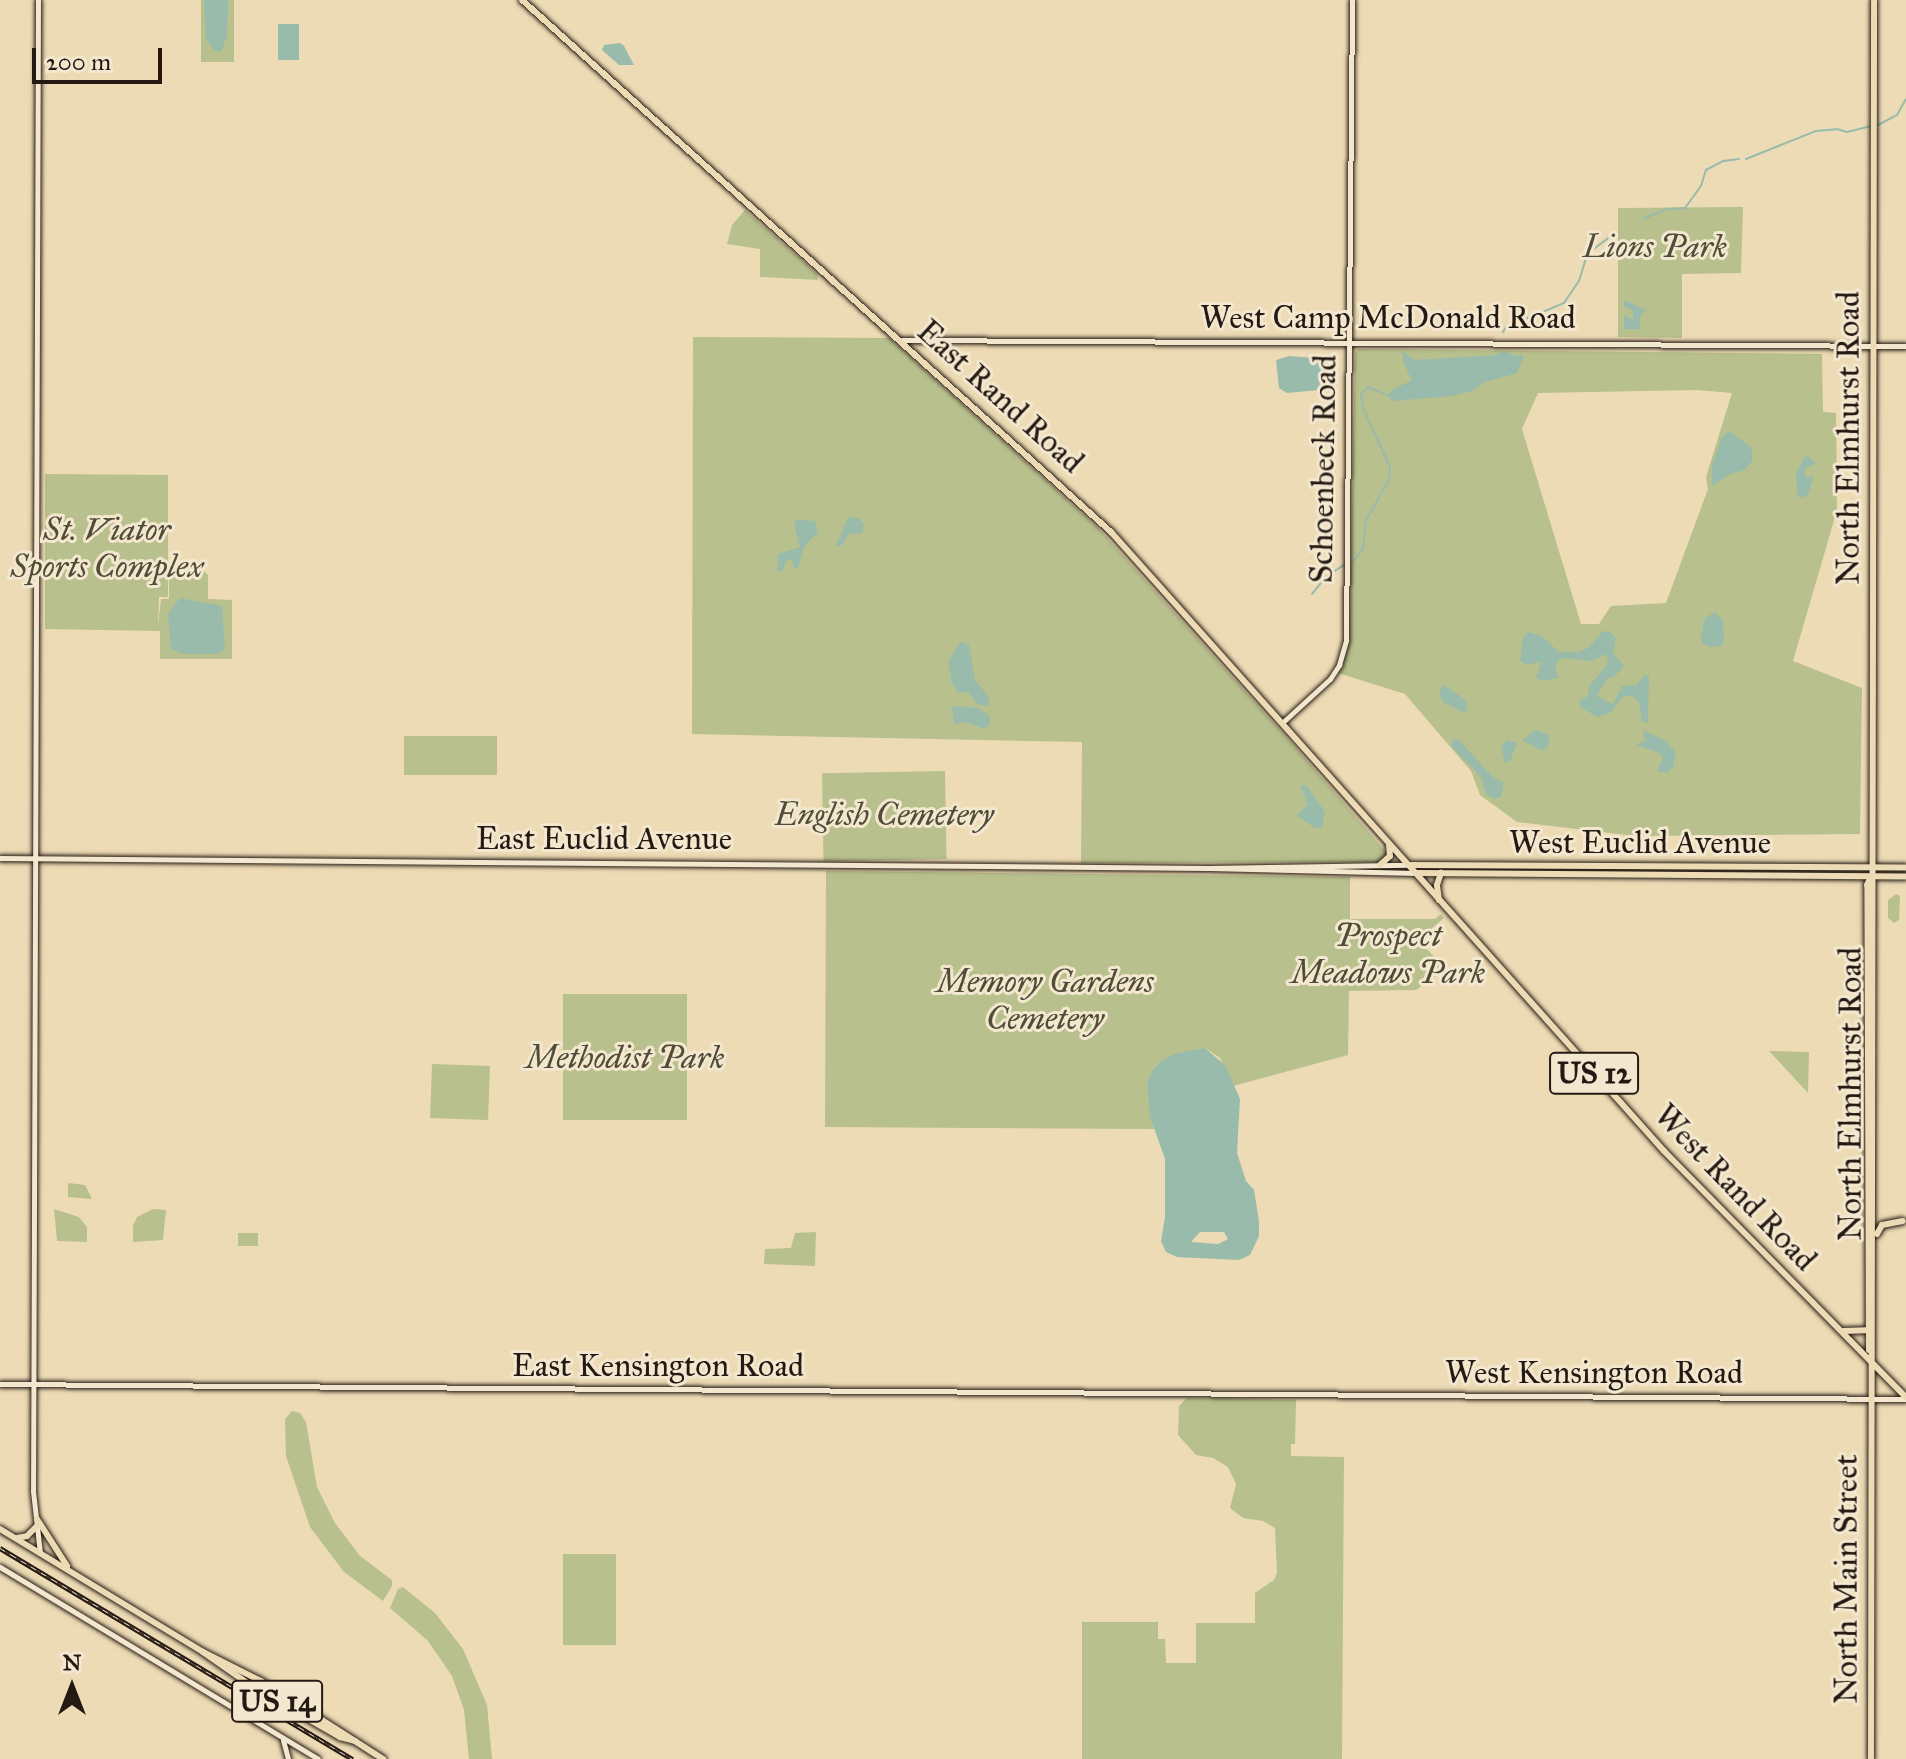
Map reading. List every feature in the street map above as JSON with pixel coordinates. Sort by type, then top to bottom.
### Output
[{"type":"main road","points":[[38,0],[33,1491],[38,1553]]},
{"type":"main road","name":"East Rand Road","points":[[522,0],[1111,532],[1409,865]]},
{"type":"main road","name":"Schoenbeck Road","points":[[1283,722],[1330,679],[1339,665],[1346,640],[1352,0]]},
{"type":"main road","name":"North Elmhurst Road","points":[[1871,1361],[1866,1330],[1874,0]]},
{"type":"main road","name":"West Camp McDonald Road","points":[[902,340],[1906,346]]},
{"type":"main road","points":[[1380,865],[1389,859],[1389,844]]},
{"type":"main road","name":"East Euclid Avenue","points":[[0,858],[1208,868],[1416,873]]},
{"type":"main road","name":"East Euclid Avenue","points":[[1208,868],[1409,865]]},
{"type":"main road","name":"West Euclid Avenue","points":[[1409,865],[1871,872]]},
{"type":"main road","name":"West Rand Road","points":[[1409,865],[1664,1151],[1871,1361]]},
{"type":"main road","points":[[1871,872],[1906,868]]},
{"type":"main road","points":[[1871,872],[1906,876]]},
{"type":"main road","name":"North Elmhurst Road","points":[[1871,872],[1875,885],[1871,1399]]},
{"type":"main road","name":"West Euclid Avenue","points":[[1416,873],[1871,872]]},
{"type":"main road","points":[[1439,900],[1437,885],[1441,873]]},
{"type":"main road","points":[[1874,1245],[1882,1225],[1903,1221]]},
{"type":"main road","points":[[1842,1331],[1866,1330]]},
{"type":"main road","name":"US 12","points":[[1871,1361],[1906,1398]]},
{"type":"main road","name":"East Kensington Road","points":[[0,1384],[1316,1396]]},
{"type":"main road","name":"West Kensington Road","points":[[1316,1396],[1871,1399]]},
{"type":"main road","points":[[1871,1399],[1906,1398]]},
{"type":"main road","name":"North Main Street","points":[[1871,1399],[1871,1759]]},
{"type":"main road","points":[[16,1539],[27,1536],[37,1523]]},
{"type":"main road","points":[[37,1523],[51,1547],[72,1572]]},
{"type":"main road","name":"US 14","points":[[0,1529],[203,1652],[256,1689],[340,1737],[355,1741]]},
{"type":"main road","points":[[0,1567],[318,1759]]},
{"type":"main road","name":"US 14","points":[[203,1652],[261,1681],[383,1759]]},
{"type":"main road","points":[[242,1714],[261,1681]]},
{"type":"main road","points":[[283,1739],[288,1759]]},
{"type":"main road","points":[[297,1759],[301,1750]]},
{"type":"green space","points":[[201,0],[234,0],[234,62],[201,62]]},
{"type":"green space","name":"Lions Park","points":[[1743,207],[1741,273],[1682,274],[1682,338],[1618,337],[1618,208]]},
{"type":"green space","points":[[745,210],[817,274],[818,280],[760,277],[760,249],[727,244],[732,225]]},
{"type":"green space","points":[[693,337],[889,338],[1099,529],[1386,852],[1382,862],[1081,863],[1082,742],[692,734]]},
{"type":"green space","points":[[1359,349],[1822,354],[1823,412],[1836,413],[1837,510],[1793,661],[1862,688],[1860,834],[1635,836],[1517,822],[1480,795],[1471,771],[1405,694],[1338,673],[1348,648],[1350,618],[1355,352]],"holes":[[[1697,390],[1732,393],[1706,477],[1708,489],[1666,603],[1611,606],[1599,624],[1581,624],[1522,429],[1538,393]]]},
{"type":"green space","name":"St. Viator Sports Complex","points":[[45,474],[168,475],[168,597],[159,597],[158,625],[161,599],[169,599],[169,562],[194,562],[208,575],[208,599],[232,600],[232,659],[160,659],[160,631],[45,629]]},
{"type":"green space","points":[[404,736],[497,736],[497,775],[404,775]]},
{"type":"green space","name":"English Cemetery","points":[[945,771],[947,859],[824,861],[822,773]]},
{"type":"green space","name":"Memory Gardens Cemetery","points":[[826,871],[1350,877],[1350,919],[1435,919],[1441,914],[1444,918],[1423,936],[1423,945],[1446,969],[1416,990],[1349,991],[1348,1055],[1233,1086],[1220,1058],[1205,1048],[1158,1065],[1147,1084],[1154,1129],[825,1127]]},
{"type":"green space","points":[[1896,894],[1900,896],[1899,920],[1894,923],[1888,918],[1888,900]]},
{"type":"green space","name":"Methodist Park","points":[[563,994],[687,994],[687,1120],[563,1120]]},
{"type":"green space","points":[[1769,1051],[1809,1052],[1808,1093]]},
{"type":"green space","points":[[432,1064],[490,1066],[488,1120],[430,1118]]},
{"type":"green space","points":[[68,1183],[85,1185],[92,1199],[68,1197]]},
{"type":"green space","points":[[54,1209],[79,1217],[87,1227],[87,1242],[57,1241]]},
{"type":"green space","points":[[153,1209],[166,1210],[163,1240],[133,1242],[133,1226],[137,1217]]},
{"type":"green space","points":[[816,1232],[815,1266],[764,1264],[765,1249],[791,1248],[795,1233]]},
{"type":"green space","points":[[238,1233],[258,1233],[258,1246],[238,1246]]},
{"type":"green space","points":[[1187,1398],[1296,1400],[1295,1444],[1291,1444],[1291,1456],[1344,1457],[1342,1759],[1082,1759],[1082,1622],[1158,1622],[1158,1639],[1165,1639],[1166,1663],[1196,1663],[1196,1623],[1255,1623],[1255,1593],[1274,1580],[1277,1573],[1275,1528],[1263,1521],[1243,1518],[1230,1508],[1236,1484],[1228,1467],[1213,1458],[1196,1455],[1178,1435],[1179,1406]]},
{"type":"green space","points":[[292,1411],[300,1413],[306,1422],[317,1487],[335,1523],[360,1556],[392,1580],[383,1601],[344,1572],[310,1527],[286,1456],[285,1419]]},
{"type":"green space","points":[[563,1554],[616,1554],[616,1645],[563,1645]]},
{"type":"green space","points":[[403,1587],[435,1613],[463,1649],[487,1705],[492,1759],[469,1759],[464,1710],[452,1676],[428,1641],[390,1608],[398,1589]]},
{"type":"shaded area","points":[[204,0],[228,0],[227,36],[221,52],[214,50],[206,39]]},
{"type":"shaded area","points":[[278,24],[299,24],[299,60],[278,60]]},
{"type":"shaded area","points":[[620,43],[634,65],[619,65],[602,50],[604,45]]},
{"type":"shaded area","points":[[1624,300],[1646,310],[1640,316],[1640,329],[1624,329],[1624,315],[1633,320],[1633,310],[1624,307]]},
{"type":"shaded area","points":[[1402,351],[1415,360],[1497,355],[1503,351],[1515,356],[1524,355],[1517,373],[1485,382],[1474,390],[1453,396],[1392,401],[1388,396],[1392,390],[1412,380]]},
{"type":"shaded area","points":[[1289,356],[1328,359],[1330,389],[1287,393],[1279,388],[1276,360]]},
{"type":"shaded area","points":[[1729,431],[1752,448],[1752,461],[1745,470],[1730,474],[1712,486],[1712,466],[1722,437]]},
{"type":"shaded area","points":[[1806,455],[1816,463],[1804,469],[1806,478],[1813,476],[1813,479],[1808,495],[1802,498],[1797,495],[1796,473]]},
{"type":"shaded area","points":[[848,517],[860,519],[864,524],[862,533],[849,534],[842,545],[836,546]]},
{"type":"shaded area","points":[[797,519],[815,521],[818,532],[804,547],[798,568],[794,569],[792,560],[787,560],[783,570],[777,572],[778,554],[800,547],[794,525]]},
{"type":"shaded area","points":[[180,598],[222,606],[225,649],[219,654],[183,654],[171,649],[168,614]]},
{"type":"shaded area","points":[[1715,612],[1723,621],[1724,641],[1721,646],[1710,647],[1702,643],[1701,635],[1705,618]]},
{"type":"shaded area","points":[[1603,631],[1610,632],[1616,639],[1613,653],[1624,666],[1615,676],[1607,679],[1597,696],[1613,704],[1622,686],[1636,685],[1645,675],[1649,676],[1648,723],[1642,722],[1639,702],[1633,696],[1624,696],[1610,713],[1597,717],[1580,707],[1579,701],[1588,696],[1589,686],[1608,664],[1606,654],[1592,661],[1561,658],[1555,666],[1558,678],[1543,681],[1536,678],[1541,662],[1526,665],[1520,661],[1523,639],[1528,632],[1542,636],[1559,652],[1579,652],[1588,648]]},
{"type":"shaded area","points":[[961,642],[969,645],[975,680],[989,697],[989,706],[977,704],[968,692],[959,693],[952,684],[948,661]]},
{"type":"shaded area","points":[[1444,685],[1467,701],[1466,714],[1442,701],[1439,692]]},
{"type":"shaded area","points":[[952,706],[978,708],[989,715],[990,723],[985,729],[965,722],[954,724]]},
{"type":"shaded area","points":[[1535,730],[1550,735],[1548,746],[1542,751],[1522,740]]},
{"type":"shaded area","points":[[1643,730],[1666,741],[1676,753],[1673,767],[1667,773],[1657,771],[1663,758],[1660,753],[1636,745],[1645,741]]},
{"type":"shaded area","points":[[1453,739],[1459,740],[1492,776],[1504,783],[1501,797],[1494,799],[1486,794],[1481,777],[1451,746]]},
{"type":"shaded area","points":[[1507,740],[1517,743],[1510,761],[1505,763],[1501,747]]},
{"type":"shaded area","points":[[1300,785],[1307,786],[1325,812],[1322,828],[1315,828],[1297,816],[1308,804]]},
{"type":"shaded area","points":[[1205,1048],[1226,1066],[1240,1099],[1237,1153],[1246,1181],[1254,1190],[1259,1236],[1250,1255],[1239,1260],[1177,1257],[1166,1252],[1161,1241],[1165,1217],[1165,1159],[1150,1117],[1147,1084],[1152,1071],[1162,1060],[1178,1053]],"holes":[[[1200,1232],[1224,1232],[1228,1239],[1218,1244],[1191,1242]]]},
{"type":"waterway","points":[[1878,125],[1897,115],[1906,99]]},
{"type":"waterway","points":[[1746,159],[1816,131],[1837,129],[1847,132],[1871,126]]},
{"type":"waterway","points":[[1645,218],[1667,209],[1685,208],[1701,186],[1706,170],[1723,161],[1739,159]]},
{"type":"waterway","points":[[1503,332],[1506,327],[1564,303],[1579,281],[1587,254],[1608,238]]},
{"type":"waterway","points":[[1353,561],[1363,549],[1366,521],[1389,479],[1390,467],[1363,408],[1361,394],[1368,387],[1388,396]]},
{"type":"waterway","points":[[1312,594],[1326,577],[1345,564]]},
{"type":"railway","points":[[0,1548],[353,1759]]},
{"type":"park label","name":"Prospect Meadows Park","points":[[1388,956]]}]
